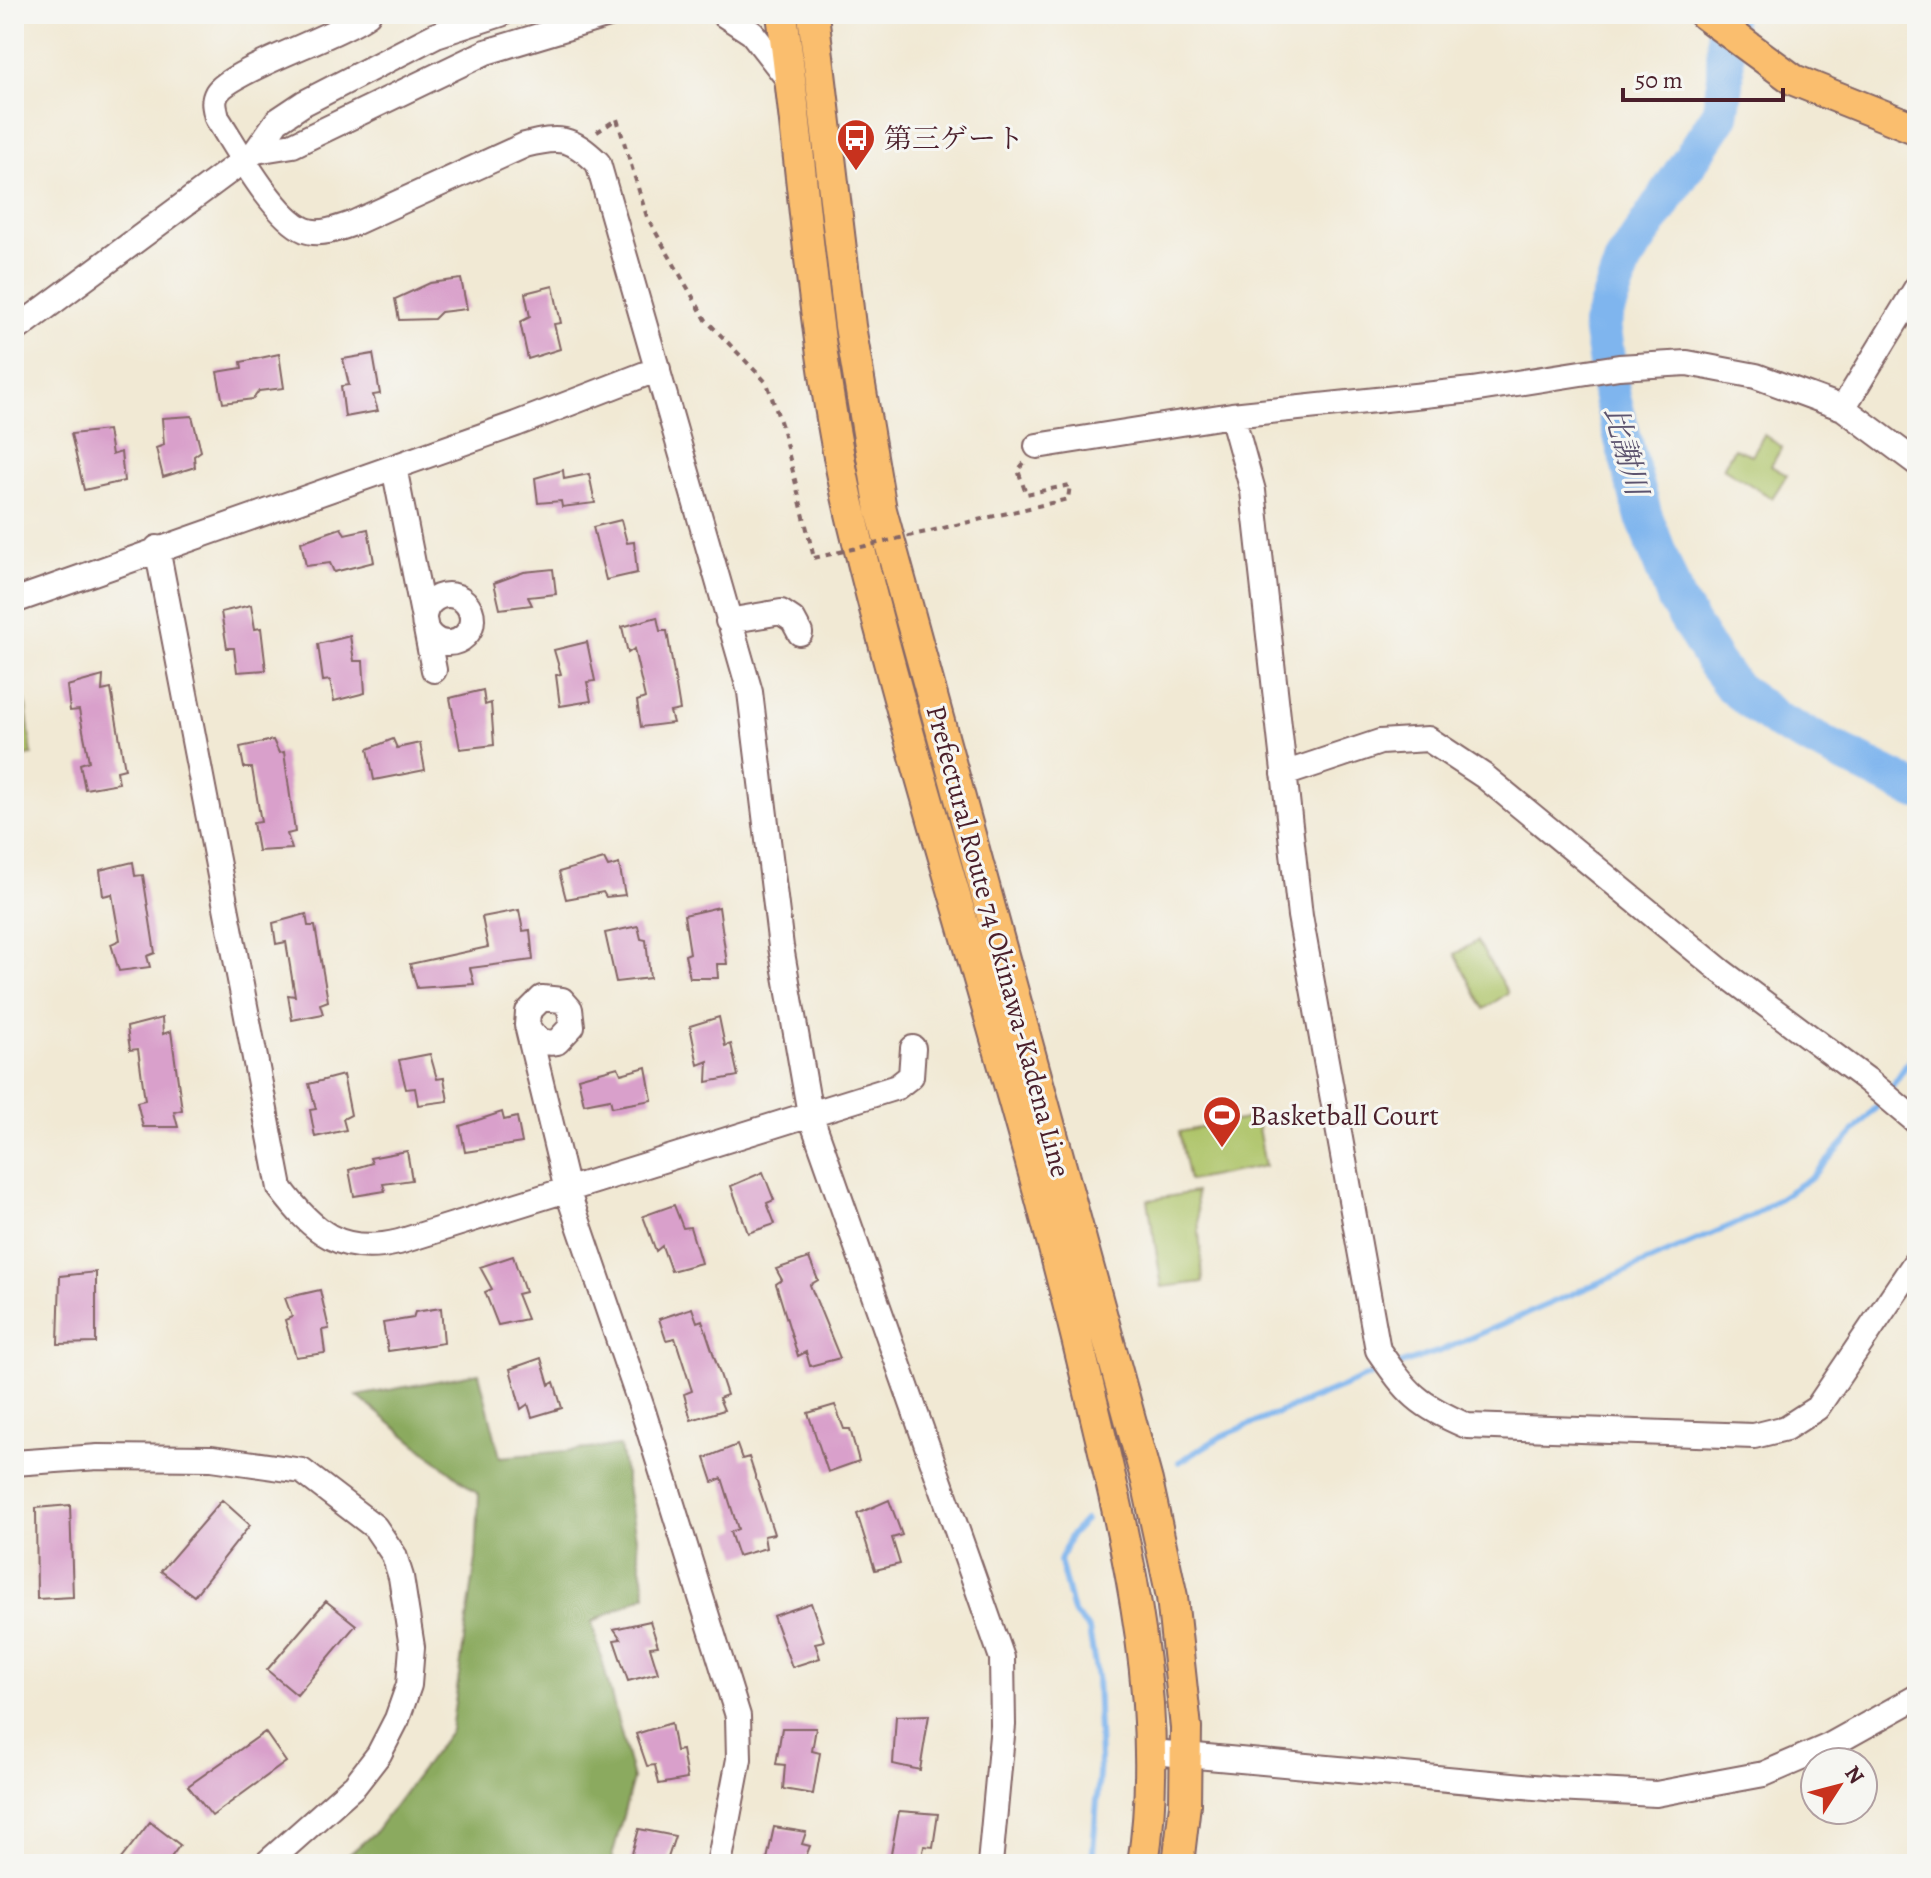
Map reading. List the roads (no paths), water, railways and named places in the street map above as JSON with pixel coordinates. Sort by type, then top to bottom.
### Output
[{"type":"main road","name":"Prefectural Route 74 Okinawa-Kadena Line","points":[[782,14],[792,84],[815,326],[847,494],[1068,1301],[1121,1526],[1148,1692],[1153,1752],[1150,1818],[1143,1864]]},
{"type":"main road","points":[[1704,14],[1765,62],[1840,101],[1917,129]]},
{"type":"main road","name":"Prefectural Route 74 Okinawa-Kadena Line","points":[[818,21],[850,326],[881,510],[1147,1481],[1172,1597],[1187,1756],[1178,1864]]},
{"type":"street","points":[[368,14],[334,34],[240,76],[219,90],[213,103],[217,118],[250,155],[286,216],[307,231],[331,231],[525,145],[552,138],[578,144],[598,163],[750,692],[781,947],[810,1114],[1002,1658],[1003,1725],[990,1864]]},
{"type":"street","points":[[14,331],[250,155],[277,121],[304,103],[436,35],[501,14]]},
{"type":"street","points":[[250,155],[293,145],[486,52],[612,14]]},
{"type":"street","points":[[723,14],[752,33],[792,84]]},
{"type":"street","points":[[1843,408],[1917,287]]},
{"type":"street","points":[[1037,446],[1232,415],[1472,390],[1619,367],[1687,363],[1756,376],[1843,408],[1917,463]]},
{"type":"street","points":[[14,601],[157,548],[394,467],[658,369]]},
{"type":"street","points":[[1232,415],[1253,491],[1300,916],[1378,1350],[1402,1384],[1426,1408],[1467,1426],[1754,1436],[1786,1428],[1817,1408],[1917,1260]]},
{"type":"street","points":[[394,467],[422,593],[434,670]]},
{"type":"street","points":[[157,548],[280,1188],[302,1217],[333,1239],[358,1248],[399,1242],[897,1087],[911,1076],[913,1048]]},
{"type":"street","points":[[728,621],[781,612],[793,620],[800,633]]},
{"type":"street","points":[[1284,774],[1380,742],[1428,739],[1484,776],[1721,971],[1866,1079],[1917,1122]]},
{"type":"street","points":[[527,1025],[567,1190],[643,1411],[738,1716],[739,1759],[719,1864]]},
{"type":"street","points":[[14,1463],[98,1457],[212,1458],[302,1471],[375,1527],[394,1555],[401,1577],[412,1647],[409,1685],[397,1719],[379,1754],[355,1785],[266,1864]]},
{"type":"street","points":[[1153,1752],[1656,1794],[1764,1774],[1829,1746],[1917,1697]]},
{"type":"waterway","name":"比謝川","points":[[1726,14],[1725,84],[1720,115],[1623,262],[1601,325],[1612,398],[1643,514],[1676,600],[1733,687],[1779,722],[1917,791]]},
{"type":"waterway","points":[[1889,1091],[1917,1049]]},
{"type":"waterway","points":[[1398,1365],[1440,1351],[1751,1217],[1813,1176],[1883,1100]]},
{"type":"waterway","points":[[1179,1462],[1222,1436],[1383,1370]]},
{"type":"waterway","points":[[1085,1520],[1070,1536],[1060,1561],[1073,1612],[1089,1630],[1097,1677],[1100,1761],[1092,1864]]},
{"type":"place","name":"第三ゲート","points":[[856,172]]},
{"type":"place","name":"Basketball Court","points":[[1222,1149]]}]
